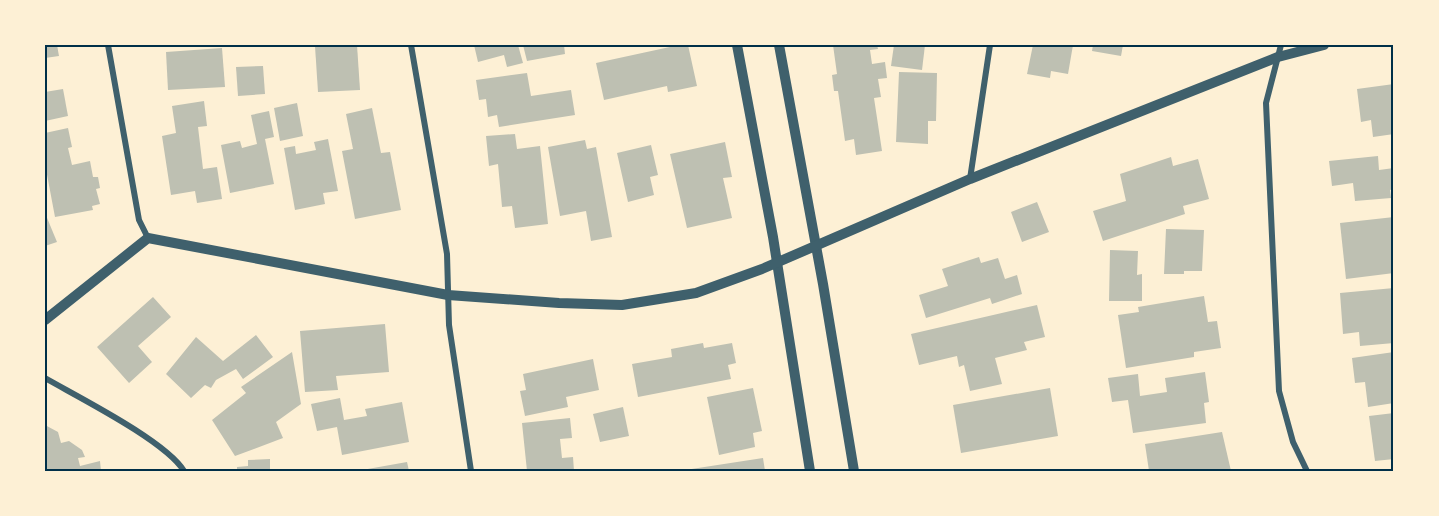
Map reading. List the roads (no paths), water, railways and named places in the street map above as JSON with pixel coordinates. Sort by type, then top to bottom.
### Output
[{"type":"street","points":[[108,45],[139,220],[148,238]]},
{"type":"street","points":[[411,45],[447,254],[449,325],[471,471]]},
{"type":"street","points":[[737,45],[777,263],[810,471]]},
{"type":"street","points":[[778,45],[816,246],[854,471]]},
{"type":"street","points":[[970,179],[990,45]]},
{"type":"street","points":[[1281,45],[1266,103],[1279,390],[1293,442],[1307,471]]},
{"type":"street","points":[[45,321],[148,238],[448,295],[622,305],[696,292],[777,263],[970,179],[1278,57],[1324,45]]},
{"type":"street","points":[[45,378],[136,431],[170,455],[184,471]]}]
